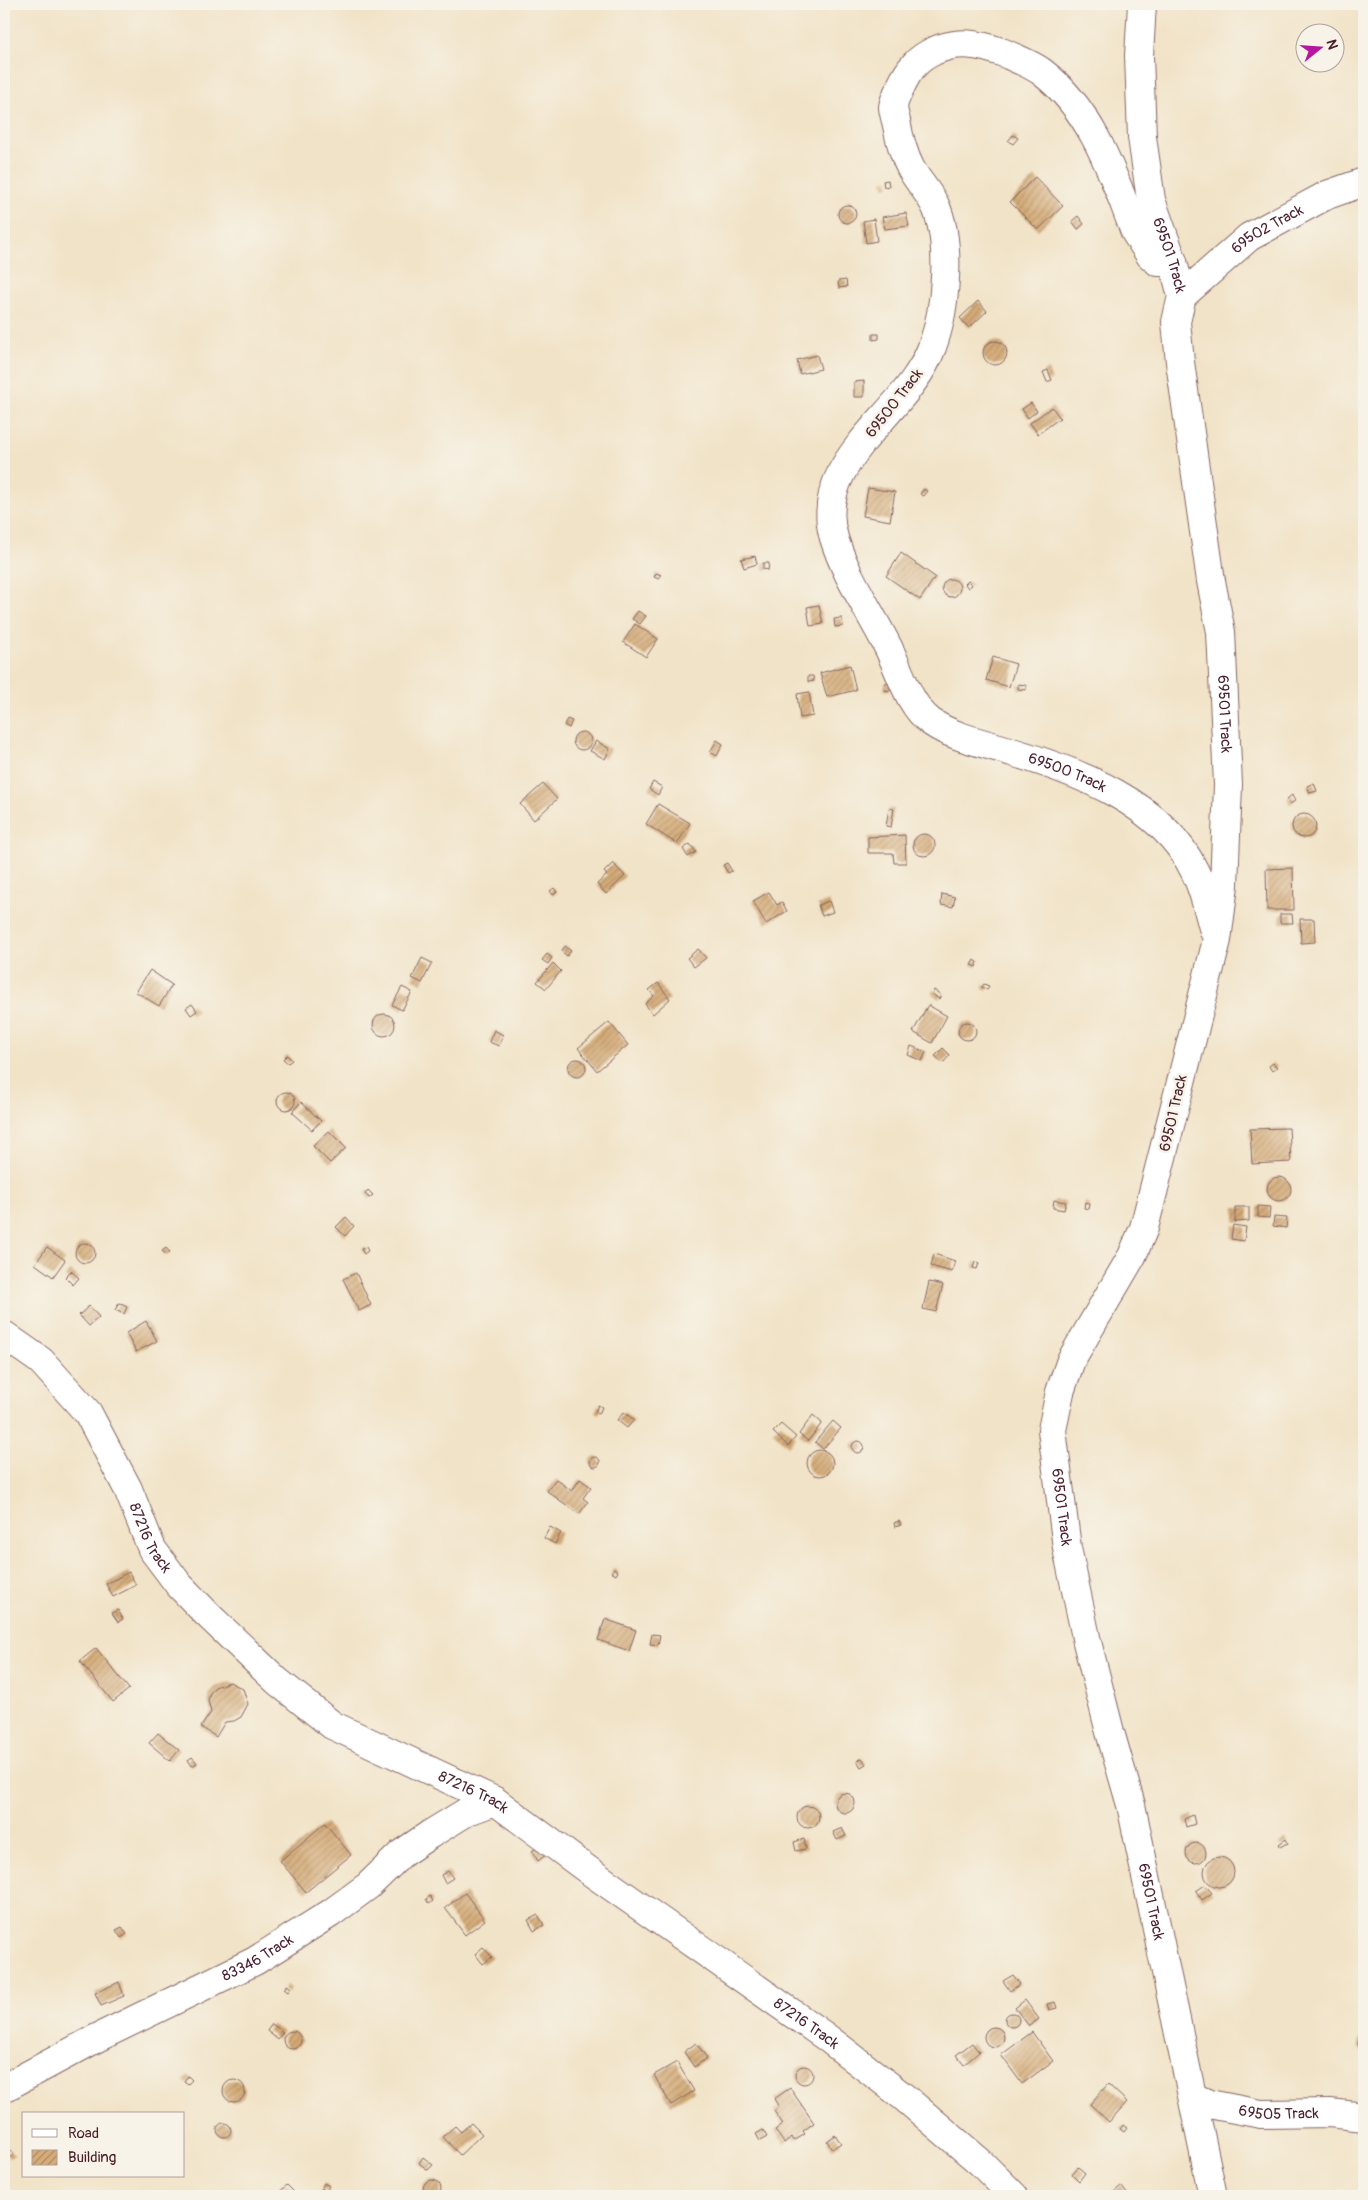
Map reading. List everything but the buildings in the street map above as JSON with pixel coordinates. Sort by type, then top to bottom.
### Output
[{"type":"street","name":"69501 Track","points":[[1142,4],[1139,56],[1142,137],[1151,200],[1173,262],[1182,296],[1176,322],[1180,362],[1221,632],[1228,785],[1224,885],[1217,940],[1144,1228],[1132,1256],[1071,1360],[1060,1392],[1052,1430],[1067,1548],[1110,1732],[1131,1805],[1213,2196]]},
{"type":"street","name":"69500 Track","points":[[1173,262],[1158,262],[1144,246],[1135,232],[1093,131],[1066,96],[1043,73],[1025,62],[983,45],[967,43],[949,45],[915,62],[906,73],[893,108],[898,136],[910,166],[935,206],[942,228],[944,249],[942,300],[937,330],[926,362],[897,404],[846,464],[834,488],[829,520],[844,566],[888,646],[917,708],[928,720],[960,736],[1042,761],[1094,781],[1127,800],[1172,834],[1195,870],[1217,940]]},
{"type":"street","name":"69502 Track","points":[[1182,296],[1249,237],[1327,195],[1364,182]]},
{"type":"street","name":"87216 Track","points":[[4,1335],[40,1361],[88,1413],[128,1489],[152,1549],[179,1584],[208,1615],[277,1681],[332,1725],[495,1801],[588,1870],[826,2037],[905,2098],[980,2162],[1014,2196]]},
{"type":"street","name":"83346 Track","points":[[4,2088],[98,2038],[255,1961],[368,1886],[401,1854],[429,1835],[468,1811],[495,1801]]},
{"type":"street","name":"69505 Track","points":[[1193,2097],[1209,2104],[1261,2114],[1330,2113],[1364,2117]]}]
